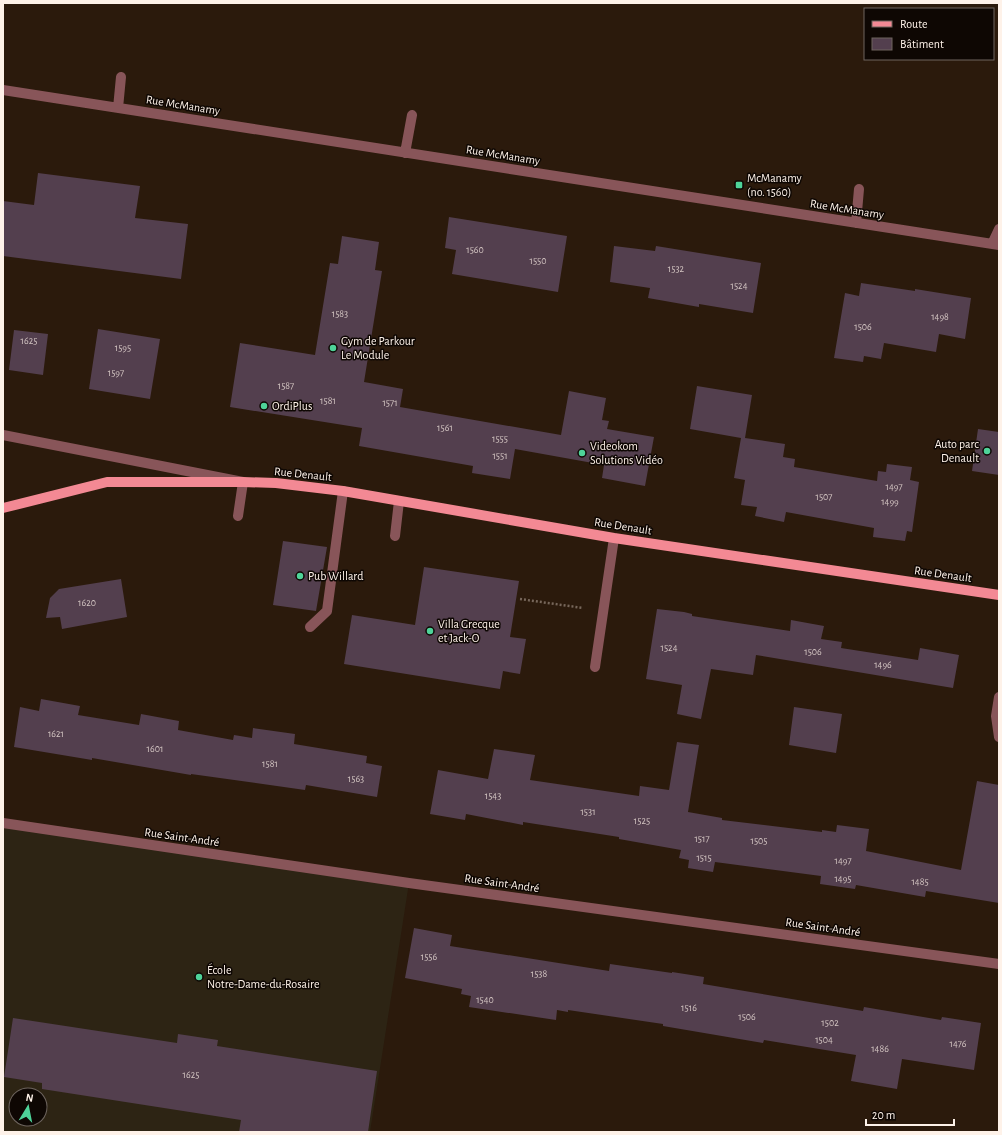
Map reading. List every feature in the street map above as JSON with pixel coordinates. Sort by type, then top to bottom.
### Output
[{"type":"main road","name":"Rue Denault","points":[[3,508],[107,482],[276,483],[343,491],[614,538],[999,596]]},
{"type":"street","points":[[118,108],[121,77]]},
{"type":"street","name":"Rue McManamy","points":[[3,90],[995,245]]},
{"type":"street","points":[[405,153],[412,115]]},
{"type":"street","points":[[856,223],[859,189]]},
{"type":"street","points":[[995,245],[999,229]]},
{"type":"street","name":"Rue Denault","points":[[3,435],[243,482]]},
{"type":"street","points":[[238,516],[243,482]]},
{"type":"street","points":[[310,626],[327,611],[343,491]]},
{"type":"street","points":[[395,536],[400,501]]},
{"type":"street","points":[[595,667],[614,538]]},
{"type":"street","points":[[999,697],[996,716],[999,737]]},
{"type":"street","name":"Rue Saint-André","points":[[3,823],[402,882],[999,964]]},
{"type":"path","points":[[520,599],[603,611]]},
{"type":"shaded area","name":"École Notre-Dame-du-Rosaire","points":[[3,823],[409,883],[370,1132],[3,1132]]},
{"type":"building","points":[[38,173],[140,186],[135,218],[188,224],[181,279],[3,256],[3,201],[34,205]]},
{"type":"building","points":[[449,217],[567,236],[558,292],[452,274],[456,250],[445,248]]},
{"type":"building","points":[[342,236],[379,242],[375,270],[382,271],[364,382],[403,389],[400,407],[561,435],[569,391],[606,398],[602,420],[609,421],[607,429],[654,437],[645,486],[602,478],[604,465],[515,449],[510,479],[472,473],[473,466],[359,446],[362,428],[230,407],[240,343],[315,355],[330,263],[338,264]]},
{"type":"building","points":[[614,246],[655,251],[656,246],[761,263],[753,313],[699,304],[699,307],[648,298],[650,288],[610,282]]},
{"type":"building","points":[[861,283],[915,291],[915,289],[971,298],[965,339],[939,334],[936,352],[884,343],[881,359],[864,356],[863,362],[834,358],[845,293],[859,296]]},
{"type":"building","points":[[98,329],[160,339],[150,399],[89,389]]},
{"type":"building","points":[[14,330],[48,334],[43,375],[9,370]]},
{"type":"building","points":[[697,386],[752,395],[745,438],[785,444],[783,457],[795,459],[794,467],[877,481],[878,471],[886,472],[887,464],[912,467],[910,480],[919,482],[912,532],[907,531],[905,541],[873,537],[874,528],[786,512],[784,522],[755,516],[757,507],[741,505],[745,480],[734,478],[741,438],[690,429]]},
{"type":"building","name":"Auto parc Denault","points":[[978,429],[999,432],[999,475],[972,471]]},
{"type":"building","name":"Pub Willard","points":[[283,541],[327,547],[316,611],[273,605]]},
{"type":"building","name":"Villa Grecque et Jack-O","points":[[424,567],[519,581],[510,637],[526,639],[520,674],[503,671],[500,689],[344,664],[352,615],[415,625]]},
{"type":"building","points":[[121,579],[127,617],[62,629],[60,617],[46,618],[50,598],[59,589]]},
{"type":"building","points":[[657,609],[684,612],[692,614],[692,616],[790,631],[791,620],[824,626],[821,639],[842,642],[841,648],[918,660],[920,648],[959,655],[953,688],[756,655],[753,675],[711,669],[701,719],[677,714],[682,685],[646,679]]},
{"type":"building","points":[[41,699],[80,706],[78,715],[139,725],[141,714],[179,721],[178,730],[233,740],[234,735],[252,738],[253,728],[295,734],[294,744],[367,756],[366,763],[382,766],[377,797],[306,785],[305,790],[191,775],[92,758],[92,760],[14,747],[20,707],[39,711]]},
{"type":"building","points":[[794,707],[842,714],[836,753],[789,745]]},
{"type":"building","points":[[677,742],[699,745],[688,812],[722,818],[722,820],[822,832],[822,830],[836,832],[837,825],[869,829],[866,851],[961,870],[977,781],[999,785],[999,903],[926,891],[925,897],[856,885],[855,889],[820,884],[821,876],[715,862],[713,872],[688,868],[689,860],[679,858],[681,850],[619,839],[619,837],[523,822],[523,825],[466,814],[465,820],[430,814],[438,770],[488,779],[494,749],[535,755],[530,780],[639,796],[640,786],[669,790]]},
{"type":"building","points":[[414,928],[452,935],[450,946],[609,971],[610,964],[672,972],[704,977],[703,984],[863,1011],[864,1007],[941,1020],[942,1017],[981,1023],[974,1070],[902,1059],[897,1089],[851,1081],[856,1055],[764,1040],[763,1043],[663,1026],[663,1024],[568,1010],[568,1012],[557,1010],[556,1020],[469,1007],[471,996],[461,994],[462,989],[405,978]]},
{"type":"building","points":[[13,1018],[177,1043],[178,1034],[218,1040],[217,1046],[377,1071],[368,1132],[239,1132],[241,1120],[48,1090],[48,1087],[42,1087],[42,1083],[4,1077]]},
{"type":"place","name":"McManamy (no. 1560)","points":[[739,185]]},
{"type":"place","name":"Gym de Parkour Le Module","points":[[333,348]]},
{"type":"place","name":"OrdiPlus","points":[[264,406]]},
{"type":"place","name":"Auto parc Denault","points":[[987,451]]},
{"type":"place","name":"Videokom Solutions Vidéo","points":[[582,453]]},
{"type":"place","name":"Pub Willard","points":[[300,576]]},
{"type":"place","name":"Villa Grecque et Jack-O","points":[[430,631]]},
{"type":"place","name":"École Notre-Dame-du-Rosaire","points":[[199,977]]}]
